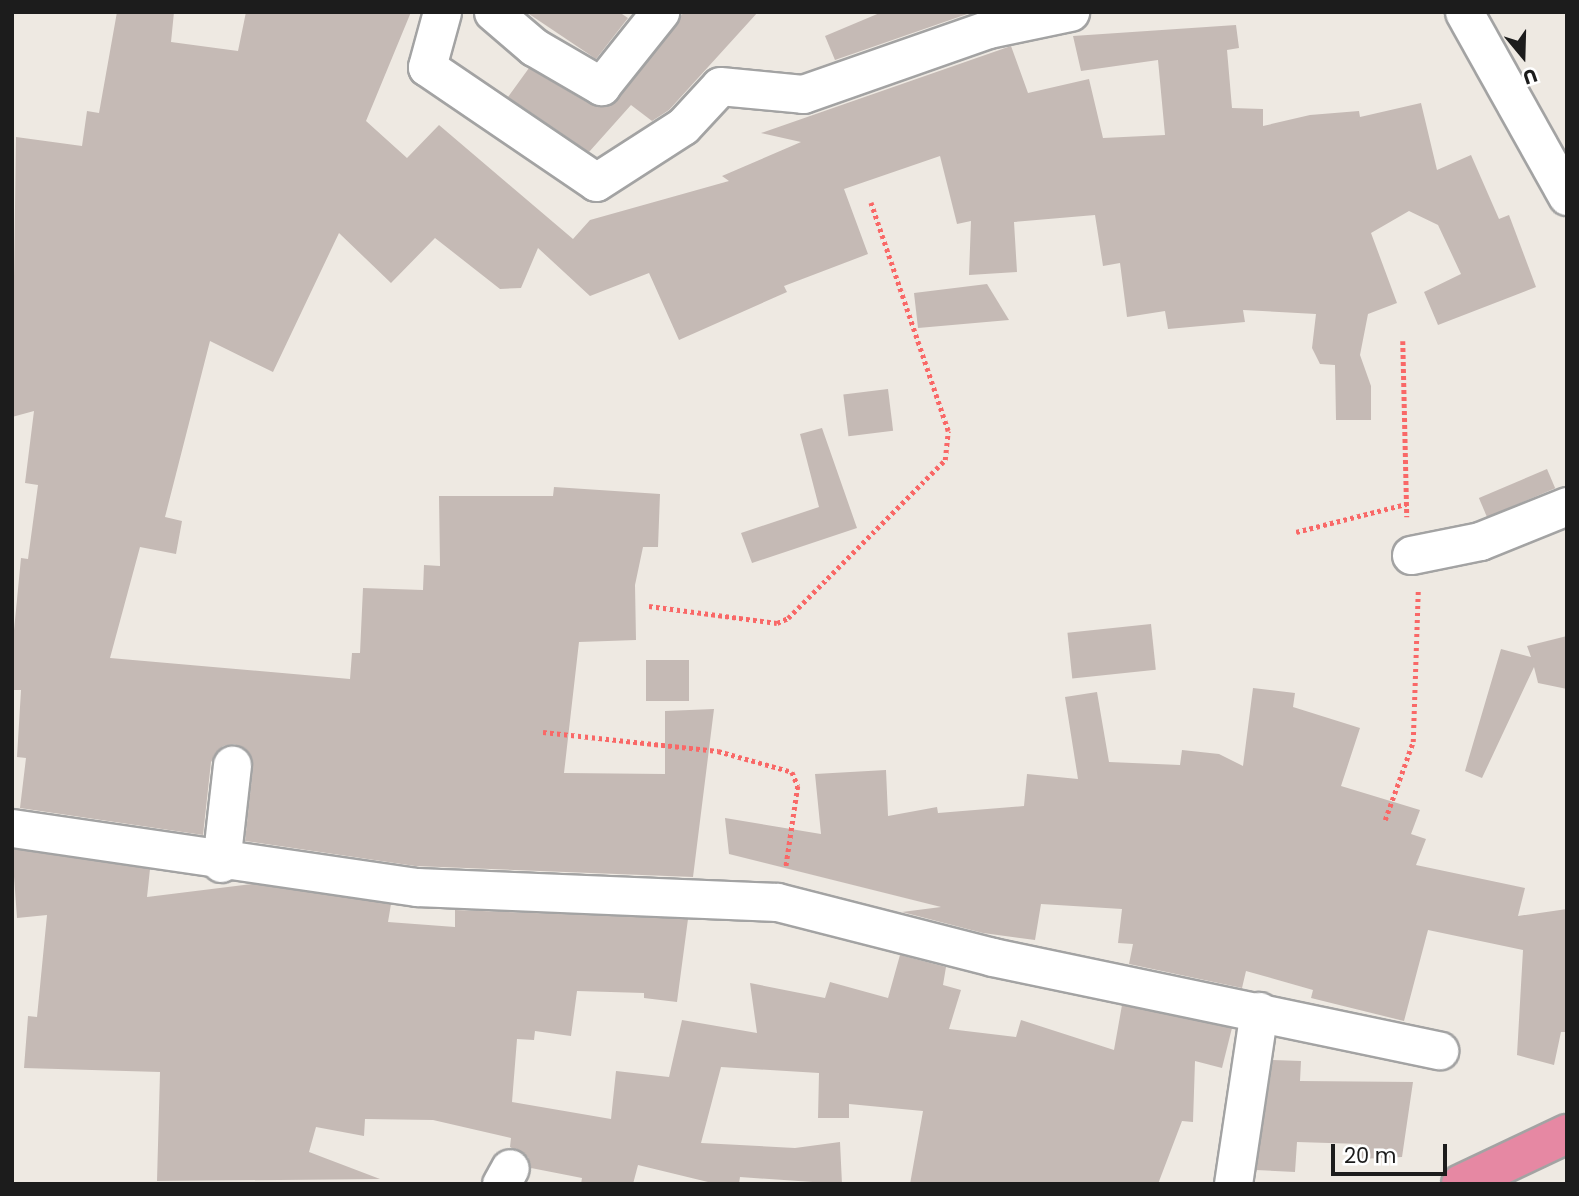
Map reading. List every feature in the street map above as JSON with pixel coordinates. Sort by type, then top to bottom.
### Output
[{"type":"highway","points":[[1461,1184],[1567,1134]]},
{"type":"street","points":[[442,12],[427,67],[596,182],[682,126],[720,86],[803,94],[989,29],[1070,12]]},
{"type":"street","points":[[493,12],[534,47],[601,86],[660,12]]},
{"type":"street","points":[[1464,12],[1567,196]]},
{"type":"street","points":[[1411,555],[1480,541],[1567,506]]},
{"type":"street","points":[[221,863],[232,765]]},
{"type":"street","points":[[12,828],[221,863],[562,897],[778,902],[992,957],[1439,1050]]},
{"type":"street","points":[[1233,1184],[1259,1011]]},
{"type":"path","points":[[649,606],[777,623],[788,618],[945,460],[948,431],[893,252],[871,203]]},
{"type":"path","points":[[1296,532],[1406,505],[1403,341]]},
{"type":"path","points":[[1385,820],[1413,742],[1418,597],[1411,555]]},
{"type":"path","points":[[543,732],[718,751],[792,772],[798,786],[778,902]]},
{"type":"building","points":[[117,12],[174,12],[171,42],[238,51],[246,12],[411,12],[366,121],[407,158],[439,125],[573,239],[590,220],[729,181],[722,176],[801,142],[761,133],[1011,46],[1028,93],[1089,79],[1103,138],[1165,135],[1158,60],[1081,71],[1073,36],[1236,25],[1239,48],[1227,50],[1232,108],[1263,109],[1263,126],[1310,115],[1359,111],[1360,117],[1421,103],[1437,170],[1471,155],[1499,219],[1509,215],[1536,287],[1438,325],[1424,292],[1461,274],[1438,225],[1409,211],[1371,233],[1397,303],[1368,314],[1360,355],[1371,386],[1371,420],[1336,420],[1335,365],[1320,364],[1312,348],[1316,314],[1243,310],[1245,322],[1168,329],[1165,311],[1127,317],[1120,263],[1103,266],[1095,215],[1014,222],[1017,272],[969,275],[971,221],[957,224],[940,156],[844,189],[868,254],[784,286],[787,292],[679,340],[649,273],[590,296],[538,248],[521,288],[500,289],[435,238],[391,283],[339,233],[273,372],[210,341],[165,517],[182,521],[176,554],[140,547],[110,658],[350,679],[352,653],[360,653],[363,588],[423,590],[424,565],[440,566],[439,496],[553,496],[554,487],[660,494],[658,547],[643,547],[635,585],[636,640],[579,642],[564,773],[665,774],[665,711],[714,709],[693,877],[415,866],[245,841],[253,767],[245,749],[234,744],[223,746],[211,762],[203,835],[20,808],[26,758],[17,757],[21,690],[12,690],[12,651],[21,558],[28,559],[38,485],[25,483],[34,411],[12,417],[16,137],[82,146],[87,111],[99,113]]},
{"type":"building","points":[[526,12],[619,12],[628,18],[596,59]]},
{"type":"building","points":[[684,12],[758,12],[669,110],[652,121],[631,105],[589,152],[508,97],[529,68],[590,104],[610,105]]},
{"type":"building","points":[[882,12],[973,12],[835,60],[825,36]]},
{"type":"building","points":[[987,284],[1009,320],[918,328],[914,293]]},
{"type":"building","points":[[888,389],[893,431],[848,436],[843,394]]},
{"type":"building","points":[[822,428],[857,528],[752,563],[741,533],[819,507],[800,434]]},
{"type":"building","points":[[1547,469],[1555,488],[1487,517],[1479,498]]},
{"type":"building","points":[[1151,624],[1156,670],[1072,679],[1067,633]]},
{"type":"building","points":[[1567,636],[1567,689],[1538,683],[1534,667],[1482,778],[1465,771],[1501,649],[1531,657],[1527,646]]},
{"type":"building","points":[[646,660],[689,660],[689,701],[646,701]]},
{"type":"building","points":[[1253,688],[1295,693],[1293,707],[1360,728],[1341,786],[1420,810],[1411,834],[1426,839],[1416,865],[1525,888],[1518,916],[1567,909],[1567,1032],[1561,1032],[1554,1065],[1517,1055],[1523,950],[1428,930],[1404,1021],[1311,998],[1313,990],[1246,971],[1242,988],[1129,964],[1133,944],[1118,943],[1122,909],[1041,904],[1035,940],[983,933],[902,912],[941,907],[729,854],[725,818],[821,834],[815,774],[886,770],[888,816],[937,807],[938,813],[1024,806],[1027,774],[1078,779],[1065,697],[1097,692],[1109,762],[1180,765],[1182,750],[1219,754],[1243,766]]},
{"type":"building","points":[[12,849],[150,869],[147,897],[252,884],[391,904],[388,922],[455,927],[455,910],[688,919],[677,1002],[644,998],[644,993],[577,991],[571,1036],[535,1031],[534,1040],[517,1039],[512,1102],[611,1119],[616,1071],[669,1077],[682,1020],[757,1033],[750,983],[825,998],[830,982],[888,998],[900,955],[946,967],[943,985],[961,990],[949,1029],[1016,1037],[1021,1020],[1114,1050],[1122,1005],[1232,1028],[1222,1068],[1195,1061],[1193,1122],[1182,1121],[1158,1184],[910,1184],[923,1111],[849,1104],[849,1118],[818,1118],[819,1073],[721,1067],[701,1143],[795,1148],[840,1142],[842,1184],[740,1177],[739,1184],[708,1182],[638,1165],[633,1184],[581,1184],[582,1178],[531,1168],[528,1157],[510,1147],[511,1138],[433,1120],[365,1119],[364,1136],[316,1127],[309,1152],[380,1179],[157,1181],[160,1072],[24,1068],[28,1016],[37,1017],[47,915],[17,918]]},
{"type":"building","points":[[1273,1060],[1301,1061],[1300,1081],[1413,1082],[1402,1157],[1360,1159],[1361,1144],[1297,1142],[1295,1172],[1256,1170]]}]
